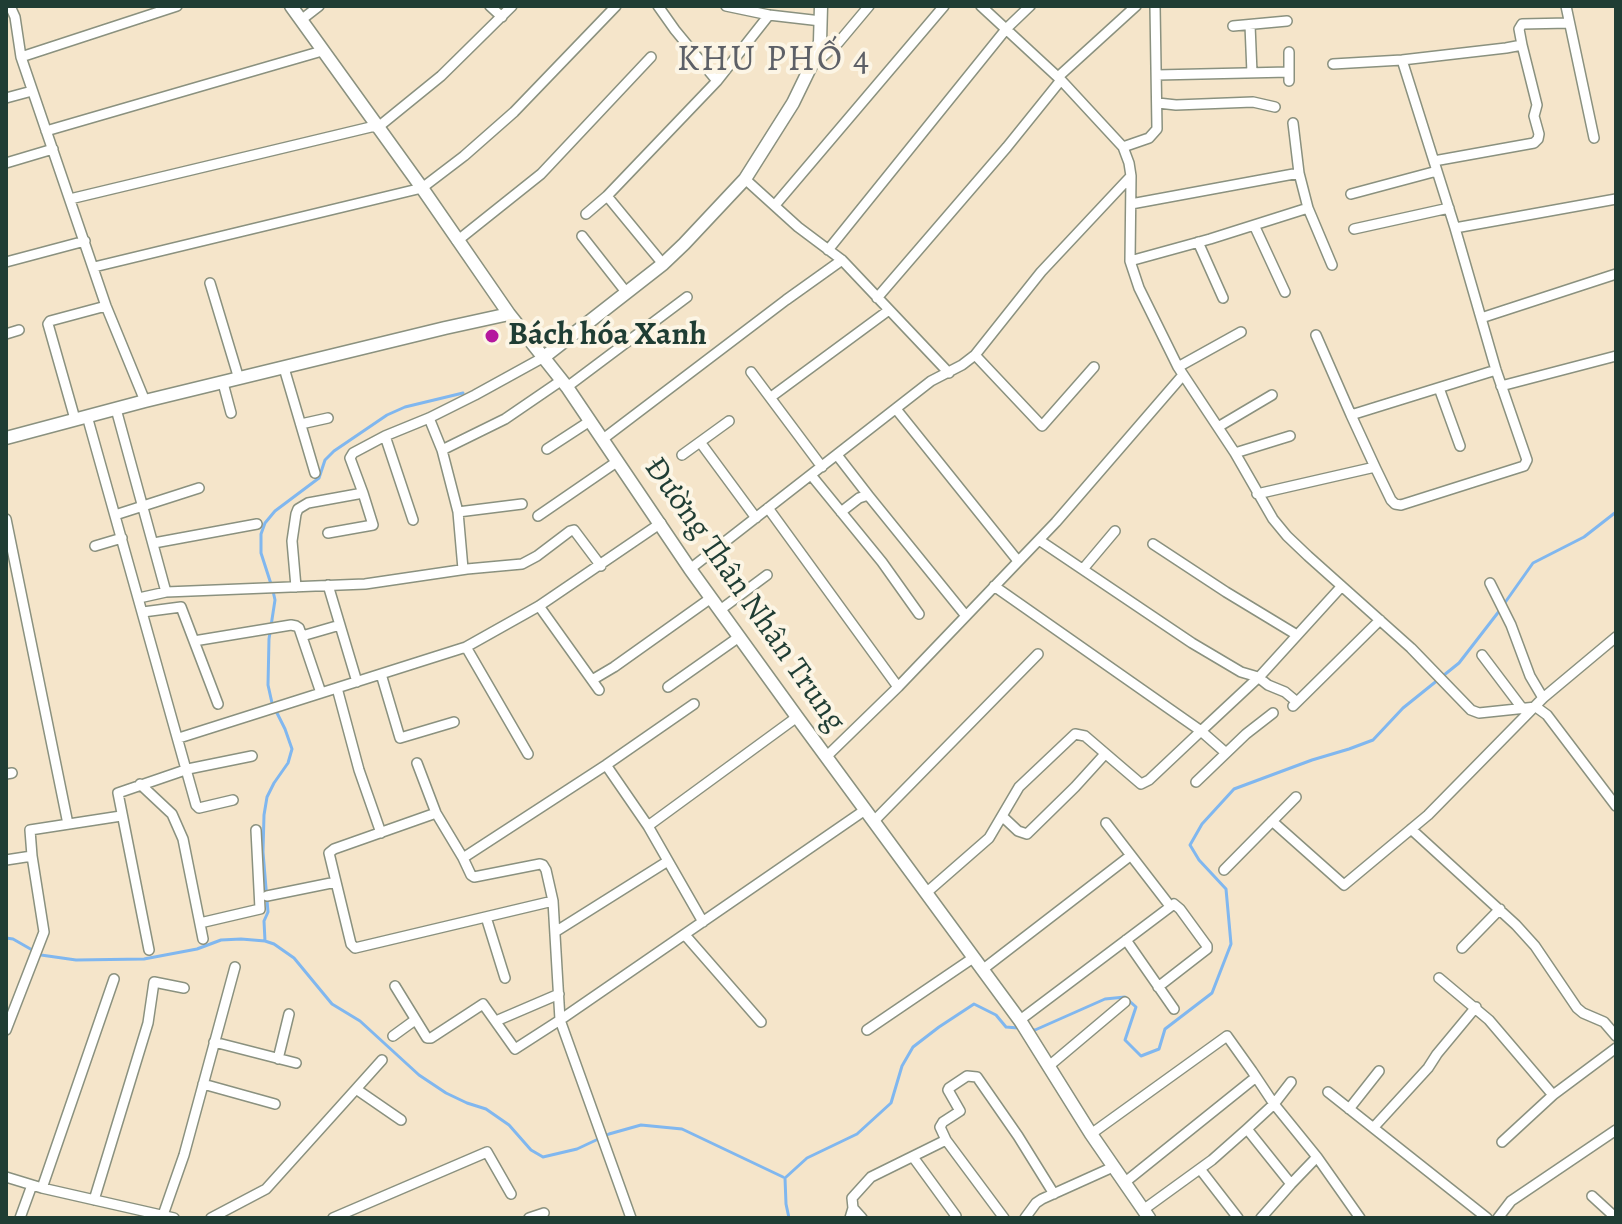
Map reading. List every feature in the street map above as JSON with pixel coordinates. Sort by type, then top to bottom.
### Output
[{"type":"street","points":[[10,6],[10,18],[32,91],[106,306],[145,401]]},
{"type":"street","points":[[21,57],[177,6]]},
{"type":"street","name":"Đường Thân Nhân Trung","points":[[291,6],[509,314],[564,383],[690,569],[1020,1021],[1147,1216]]},
{"type":"street","points":[[301,20],[319,6]]},
{"type":"street","points":[[490,6],[502,17]]},
{"type":"street","points":[[70,199],[376,127],[441,76],[512,6]]},
{"type":"street","points":[[94,267],[422,188],[514,112],[616,6]]},
{"type":"street","points":[[658,6],[717,81]]},
{"type":"street","points":[[726,6],[821,21]]},
{"type":"street","points":[[328,533],[373,525],[351,455],[475,395],[544,357],[663,264],[745,179],[793,103],[810,68],[820,42],[821,6]]},
{"type":"street","points":[[810,68],[838,43],[869,6]]},
{"type":"street","points":[[775,205],[944,6]]},
{"type":"street","points":[[981,6],[1059,78],[1123,147],[1131,176],[1130,261],[1139,288],[1181,371],[1235,453],[1273,519],[1287,536],[1475,712],[1536,707],[1547,715],[1616,806]]},
{"type":"street","points":[[828,250],[1007,28],[1030,6]]},
{"type":"street","points":[[877,298],[1007,147],[1059,78],[1136,6]]},
{"type":"street","points":[[1123,147],[1154,134],[1157,129],[1155,6]]},
{"type":"street","points":[[1566,6],[1594,138]]},
{"type":"street","points":[[586,214],[717,81],[769,15]]},
{"type":"street","points":[[1233,26],[1287,21]]},
{"type":"street","points":[[1351,194],[1435,166],[1534,143],[1539,134],[1534,116],[1537,105],[1519,29],[1522,24],[1569,23]]},
{"type":"street","points":[[1250,25],[1252,73]]},
{"type":"street","points":[[1333,64],[1402,60],[1522,45]]},
{"type":"street","points":[[46,131],[322,51]]},
{"type":"street","points":[[1157,75],[1252,73],[1289,76],[1289,52]]},
{"type":"street","points":[[457,241],[541,174],[651,57]]},
{"type":"street","points":[[1316,335],[1375,467],[1395,504],[1401,505],[1524,466],[1527,460],[1496,370],[1402,60]]},
{"type":"street","points":[[6,98],[32,91]]},
{"type":"street","points":[[1158,103],[1253,102],[1275,107]]},
{"type":"street","points":[[1293,123],[1299,173],[1308,208],[1332,265]]},
{"type":"street","points":[[6,163],[53,149]]},
{"type":"street","points":[[1131,204],[1299,173]]},
{"type":"street","points":[[690,569],[931,381],[975,355],[1041,272],[1131,176]]},
{"type":"street","points":[[745,179],[798,227],[842,260],[949,373]]},
{"type":"street","points":[[607,196],[663,264]]},
{"type":"street","points":[[1455,228],[1616,199]]},
{"type":"street","points":[[1130,261],[1308,208]]},
{"type":"street","points":[[1354,229],[1449,208]]},
{"type":"street","points":[[1254,225],[1285,292]]},
{"type":"street","points":[[582,236],[626,292]]},
{"type":"street","points":[[6,262],[85,241]]},
{"type":"street","points":[[1198,242],[1223,298]]},
{"type":"street","points":[[603,439],[842,260]]},
{"type":"street","points":[[1481,318],[1616,274]]},
{"type":"street","points":[[210,283],[239,379]]},
{"type":"street","points":[[442,450],[505,419],[564,383],[687,297]]},
{"type":"street","points":[[106,306],[48,324],[115,515],[196,805],[199,808],[233,800]]},
{"type":"street","points":[[771,397],[889,310]]},
{"type":"street","points":[[6,438],[145,401],[509,314]]},
{"type":"street","points":[[6,334],[19,330]]},
{"type":"street","points":[[826,757],[898,687],[1056,522],[1181,371],[1241,332]]},
{"type":"street","points":[[975,355],[1042,426],[1094,367]]},
{"type":"street","points":[[1501,386],[1616,356]]},
{"type":"street","points":[[284,368],[315,473]]},
{"type":"street","points":[[1351,415],[1496,370]]},
{"type":"street","points":[[751,372],[822,467]]},
{"type":"street","points":[[223,383],[231,413]]},
{"type":"street","points":[[1439,388],[1460,446]]},
{"type":"street","points":[[1218,427],[1272,395]]},
{"type":"street","points":[[116,409],[166,592]]},
{"type":"street","points":[[896,409],[1018,561]]},
{"type":"street","points":[[301,424],[328,418]]},
{"type":"street","points":[[429,418],[442,450],[458,512],[463,569]]},
{"type":"street","points":[[547,449],[590,421]]},
{"type":"street","points":[[682,455],[729,421]]},
{"type":"street","points":[[385,436],[413,520]]},
{"type":"street","points":[[1235,453],[1290,436]]},
{"type":"street","points":[[700,442],[756,518]]},
{"type":"street","points":[[837,455],[966,616]]},
{"type":"street","points":[[538,516],[618,461]]},
{"type":"street","points":[[1257,494],[1375,467]]},
{"type":"street","points":[[811,475],[882,562],[919,614]]},
{"type":"street","points":[[115,515],[199,488]]},
{"type":"street","points":[[296,587],[292,541],[298,509],[308,503],[363,493]]},
{"type":"street","points":[[841,512],[868,495]]},
{"type":"street","points":[[458,512],[522,504]]},
{"type":"street","points":[[768,508],[898,687]]},
{"type":"street","points":[[6,519],[68,824]]},
{"type":"street","points":[[179,738],[466,647],[539,606],[661,523]]},
{"type":"street","points":[[154,543],[257,524]]},
{"type":"street","points":[[139,598],[166,592],[365,584],[463,569],[522,564],[574,530],[601,566]]},
{"type":"street","points":[[1083,569],[1115,531]]},
{"type":"street","points":[[95,546],[122,538]]},
{"type":"street","points":[[1039,540],[1192,643],[1241,672],[1258,677],[1285,692],[1295,704],[1380,620]]},
{"type":"street","points":[[1153,544],[1297,635]]},
{"type":"street","points":[[720,610],[767,575]]},
{"type":"street","points":[[1490,583],[1530,676],[1543,698]]},
{"type":"street","points":[[328,585],[357,682]]},
{"type":"street","points":[[994,586],[1201,731],[1226,753]]},
{"type":"street","points":[[926,893],[989,838],[1019,787],[1075,734],[1085,736],[1139,783],[1145,784],[1258,677],[1341,587]]},
{"type":"street","points":[[592,680],[711,598]]},
{"type":"street","points":[[539,606],[599,690]]},
{"type":"street","points":[[143,612],[181,607],[218,704]]},
{"type":"street","points":[[302,636],[340,625]]},
{"type":"street","points":[[194,641],[296,626],[321,693]]},
{"type":"street","points":[[668,687],[739,637]]},
{"type":"street","points":[[1272,821],[1344,885],[1428,815],[1543,698],[1616,637]]},
{"type":"street","points":[[466,647],[528,754]]},
{"type":"street","points":[[874,821],[1038,654]]},
{"type":"street","points":[[1482,655],[1522,708]]},
{"type":"street","points":[[381,674],[400,738],[454,722]]},
{"type":"street","points":[[337,688],[359,770],[381,833]]},
{"type":"street","points":[[463,858],[694,704]]},
{"type":"street","points":[[1196,782],[1273,713]]},
{"type":"street","points":[[648,826],[797,717]]},
{"type":"street","points":[[1002,816],[1018,831],[1027,834],[1105,754]]},
{"type":"street","points":[[149,950],[118,793],[188,769],[252,756]]},
{"type":"street","points":[[417,763],[436,813],[474,877],[540,864],[546,870],[553,901],[560,1020],[631,1218]]},
{"type":"street","points":[[606,765],[648,826],[703,922]]},
{"type":"street","points":[[140,784],[172,814],[183,839],[203,939]]},
{"type":"street","points":[[1224,870],[1296,797]]},
{"type":"street","points":[[395,986],[427,1038],[480,1005],[485,1005],[515,1049],[865,810]]},
{"type":"street","points":[[436,813],[330,851],[350,942],[355,948],[553,901]]},
{"type":"street","points":[[6,1030],[44,932],[29,831],[121,816]]},
{"type":"street","points":[[1106,823],[1170,906]]},
{"type":"street","points":[[1411,829],[1500,909],[1535,946],[1577,1008],[1604,1022],[1616,1036]]},
{"type":"street","points":[[200,923],[260,909],[256,830]]},
{"type":"street","points":[[6,860],[32,856]]},
{"type":"street","points":[[982,970],[1130,856]]},
{"type":"street","points":[[555,932],[668,861]]},
{"type":"street","points":[[267,896],[336,882]]},
{"type":"street","points":[[1020,1021],[1174,904],[1207,949],[1158,987]]},
{"type":"street","points":[[1462,948],[1500,909]]},
{"type":"street","points":[[486,917],[505,978]]},
{"type":"street","points":[[685,935],[761,1022]]},
{"type":"street","points":[[1126,940],[1174,1009]]},
{"type":"street","points":[[867,1030],[973,958]]},
{"type":"street","points":[[6,1177],[168,1217],[235,967]]},
{"type":"street","points":[[1439,978],[1489,1020],[1553,1095]]},
{"type":"street","points":[[20,1218],[37,1187],[114,979]]},
{"type":"street","points":[[94,1200],[148,1023],[154,982],[184,988]]},
{"type":"street","points":[[496,1021],[559,994]]},
{"type":"street","points":[[1049,1066],[1125,1002]]},
{"type":"street","points":[[1374,1127],[1428,1068],[1476,1007]]},
{"type":"street","points":[[278,1059],[289,1014]]},
{"type":"street","points":[[393,1036],[415,1020]]},
{"type":"street","points":[[1091,1134],[1227,1036],[1274,1104],[1358,1214],[1346,1218]]},
{"type":"street","points":[[214,1042],[296,1063]]},
{"type":"street","points":[[1502,1142],[1553,1095],[1616,1048]]},
{"type":"street","points":[[211,1218],[266,1189],[382,1060]]},
{"type":"street","points":[[1349,1109],[1379,1071]]},
{"type":"street","points":[[1004,1218],[946,1140],[940,1127],[960,1109],[949,1088],[967,1076],[977,1077],[1054,1194]]},
{"type":"street","points":[[1124,1183],[1256,1077]]},
{"type":"street","points":[[1147,1216],[1274,1104],[1291,1082]]},
{"type":"street","points":[[203,1084],[275,1104]]},
{"type":"street","points":[[356,1089],[401,1120]]},
{"type":"street","points":[[1328,1092],[1487,1218]]},
{"type":"street","points":[[1247,1129],[1291,1184]]},
{"type":"street","points":[[1498,1218],[1511,1201],[1616,1130]]},
{"type":"street","points":[[862,1218],[852,1213],[852,1198],[871,1177],[946,1140]]},
{"type":"street","points":[[333,1218],[487,1152],[511,1194]]},
{"type":"street","points":[[913,1157],[956,1216]]},
{"type":"street","points":[[1261,1218],[1317,1157]]},
{"type":"street","points":[[1025,1218],[1036,1203],[1113,1167]]},
{"type":"street","points":[[1200,1169],[1238,1218]]},
{"type":"street","points":[[1592,1196],[1616,1218]]},
{"type":"street","points":[[111,1218],[116,1205]]},
{"type":"street","points":[[529,1218],[544,1213]]},
{"type":"waterway","points":[[271,584],[261,553],[261,534],[265,523],[275,511],[319,478],[325,460],[334,451],[387,415],[405,407],[463,393]]},
{"type":"waterway","points":[[1504,604],[1533,563],[1584,537],[1616,512]]},
{"type":"waterway","points":[[265,941],[264,921],[268,912],[263,852],[264,815],[267,797],[288,763],[292,749],[272,703],[268,685],[269,639],[275,600],[273,591]]},
{"type":"waterway","points":[[1030,1029],[1035,1030],[1105,999],[1125,997],[1136,1007],[1125,1040],[1141,1056],[1159,1049],[1165,1029],[1212,993],[1231,944],[1226,889],[1199,860],[1190,845],[1202,824],[1234,789],[1373,740],[1403,708],[1459,663],[1500,610]]},
{"type":"waterway","points":[[6,938],[41,955],[76,960],[144,959],[197,949],[221,940],[265,941],[294,958],[332,1004],[360,1021],[419,1075],[446,1093],[486,1109],[509,1125],[531,1150],[543,1157],[577,1149],[609,1134],[641,1125],[682,1129],[783,1177]]},
{"type":"waterway","points":[[789,1218],[785,1178],[807,1158],[857,1134],[891,1103],[902,1066],[913,1047],[974,1004],[996,1015],[1006,1027],[1018,1028]]},
{"type":"place","name":"Bách hóa Xanh","points":[[492,336]]},
{"type":"district","name":"KHU PHỐ 4","points":[[774,61]]}]
